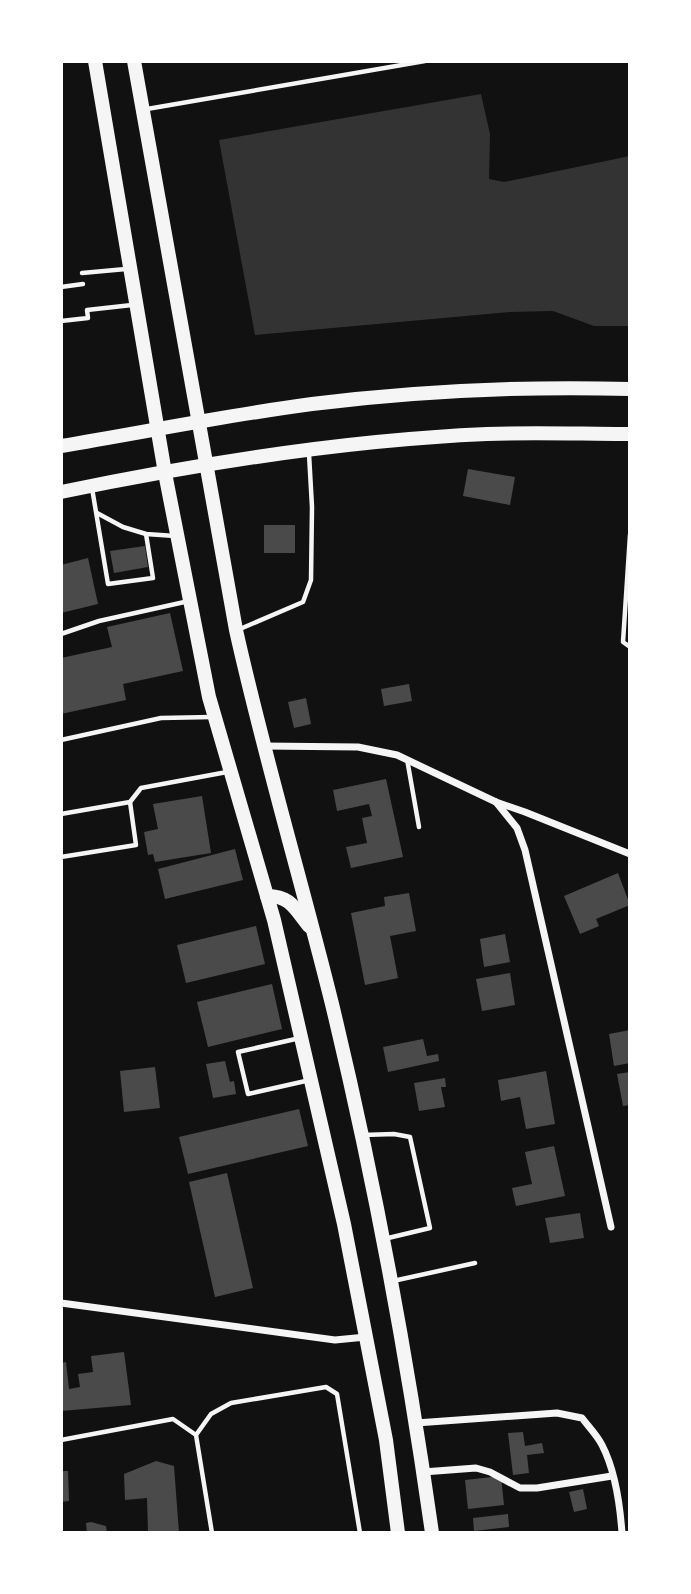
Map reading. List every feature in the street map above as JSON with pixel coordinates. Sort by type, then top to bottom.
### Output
[{"type":"main road","points":[[95,61],[157,429],[190,601],[215,717],[267,896],[344,1224],[386,1440],[398,1533]]},
{"type":"main road","points":[[134,61],[236,630],[314,932],[361,1135],[392,1282],[432,1533]]},
{"type":"main road","points":[[61,446],[313,404],[433,393],[550,388],[630,389]]},
{"type":"main road","points":[[61,492],[205,466],[380,442],[486,434],[630,434]]},
{"type":"main road","points":[[267,896],[280,896],[288,901],[314,932]]},
{"type":"street","points":[[264,746],[358,747],[407,759],[496,802],[525,811],[630,854]]},
{"type":"street","points":[[496,802],[517,828],[525,850],[611,1227]]},
{"type":"street","points":[[61,1303],[324,1339],[367,1337]]},
{"type":"street","points":[[416,1423],[556,1413],[582,1418],[602,1444],[621,1516],[622,1533]]},
{"type":"street","points":[[424,1472],[476,1468],[490,1472],[520,1488],[537,1488],[612,1476]]},
{"type":"lane","points":[[142,110],[425,61]]},
{"type":"lane","points":[[82,273],[130,268]]},
{"type":"lane","points":[[61,286],[83,284]]},
{"type":"lane","points":[[61,321],[88,318],[87,310],[136,304]]},
{"type":"lane","points":[[236,630],[303,602],[311,580],[312,508],[308,451]]},
{"type":"lane","points":[[92,486],[108,584],[153,578],[146,534]]},
{"type":"lane","points":[[96,513],[123,527],[146,534],[177,536]]},
{"type":"lane","points":[[630,535],[623,642],[630,648]]},
{"type":"lane","points":[[61,634],[99,621],[190,601]]},
{"type":"lane","points":[[61,740],[161,718],[215,717]]},
{"type":"lane","points":[[407,759],[419,827]]},
{"type":"lane","points":[[61,814],[130,802],[141,788],[231,772]]},
{"type":"lane","points":[[61,857],[136,845],[130,802]]},
{"type":"lane","points":[[301,1038],[238,1052],[248,1094],[311,1080]]},
{"type":"lane","points":[[361,1135],[394,1134],[410,1137],[430,1228],[383,1239]]},
{"type":"lane","points":[[392,1282],[475,1263]]},
{"type":"lane","points":[[212,1533],[196,1435],[211,1414],[231,1403],[326,1387],[337,1394],[360,1533]]},
{"type":"lane","points":[[61,1440],[173,1419],[196,1435]]},
{"type":"shaded area","points":[[481,94],[490,134],[489,179],[504,182],[630,156],[630,326],[594,326],[553,311],[510,312],[255,335],[219,140]]},
{"type":"building","points":[[468,469],[515,477],[510,505],[463,496]]},
{"type":"building","points":[[264,525],[295,525],[295,553],[264,553]]},
{"type":"building","points":[[145,546],[148,567],[114,573],[110,551]]},
{"type":"building","points":[[88,558],[98,604],[61,613],[61,565]]},
{"type":"building","points":[[170,613],[183,671],[123,684],[126,700],[61,714],[61,658],[112,647],[107,627]]},
{"type":"building","points":[[409,684],[412,701],[384,706],[381,689]]},
{"type":"building","points":[[306,698],[311,724],[294,728],[288,702]]},
{"type":"building","points":[[386,779],[403,857],[351,868],[346,847],[367,843],[362,818],[372,816],[369,804],[337,811],[333,790]]},
{"type":"building","points":[[202,796],[211,853],[155,862],[153,854],[148,855],[144,832],[158,829],[153,804]]},
{"type":"building","points":[[235,849],[243,880],[165,899],[158,869]]},
{"type":"building","points":[[618,873],[630,905],[596,919],[599,926],[580,934],[564,896]]},
{"type":"building","points":[[409,893],[416,931],[390,936],[398,978],[365,985],[351,913],[385,906],[384,897]]},
{"type":"building","points":[[256,926],[265,964],[186,983],[177,945]]},
{"type":"building","points":[[505,934],[510,962],[484,967],[480,939]]},
{"type":"building","points":[[510,973],[515,1005],[482,1011],[476,979]]},
{"type":"building","points":[[272,984],[282,1029],[208,1047],[197,1002]]},
{"type":"building","points":[[630,1030],[630,1063],[614,1066],[609,1034]]},
{"type":"building","points":[[423,1039],[427,1056],[438,1054],[439,1061],[388,1072],[383,1047]]},
{"type":"building","points":[[225,1061],[230,1082],[234,1081],[236,1094],[213,1098],[206,1064]]},
{"type":"building","points":[[155,1067],[160,1108],[124,1112],[120,1071]]},
{"type":"building","points":[[546,1071],[555,1124],[526,1129],[520,1097],[501,1101],[498,1080]]},
{"type":"building","points":[[630,1072],[630,1105],[623,1106],[617,1074]]},
{"type":"building","points":[[445,1078],[446,1087],[441,1087],[445,1107],[419,1111],[414,1083]]},
{"type":"building","points":[[299,1109],[308,1146],[188,1174],[179,1137]]},
{"type":"building","points":[[554,1146],[565,1196],[516,1206],[512,1188],[532,1184],[525,1152]]},
{"type":"building","points":[[227,1173],[253,1288],[215,1297],[189,1182]]},
{"type":"building","points":[[580,1213],[584,1238],[550,1243],[545,1218]]},
{"type":"building","points":[[124,1352],[131,1405],[61,1411],[61,1363],[66,1362],[69,1389],[80,1387],[78,1374],[93,1372],[91,1356]]},
{"type":"building","points":[[523,1432],[525,1446],[542,1443],[544,1453],[527,1455],[529,1473],[513,1475],[508,1433]]},
{"type":"building","points":[[156,1461],[174,1466],[179,1533],[148,1533],[147,1498],[125,1500],[124,1474]]},
{"type":"building","points":[[61,1471],[68,1471],[69,1501],[61,1502]]},
{"type":"building","points":[[501,1476],[504,1505],[468,1509],[465,1480]]},
{"type":"building","points":[[583,1489],[587,1509],[574,1512],[569,1492]]},
{"type":"building","points":[[508,1514],[509,1527],[474,1531],[473,1518]]},
{"type":"building","points":[[86,1523],[106,1526],[107,1533],[87,1533]]}]
